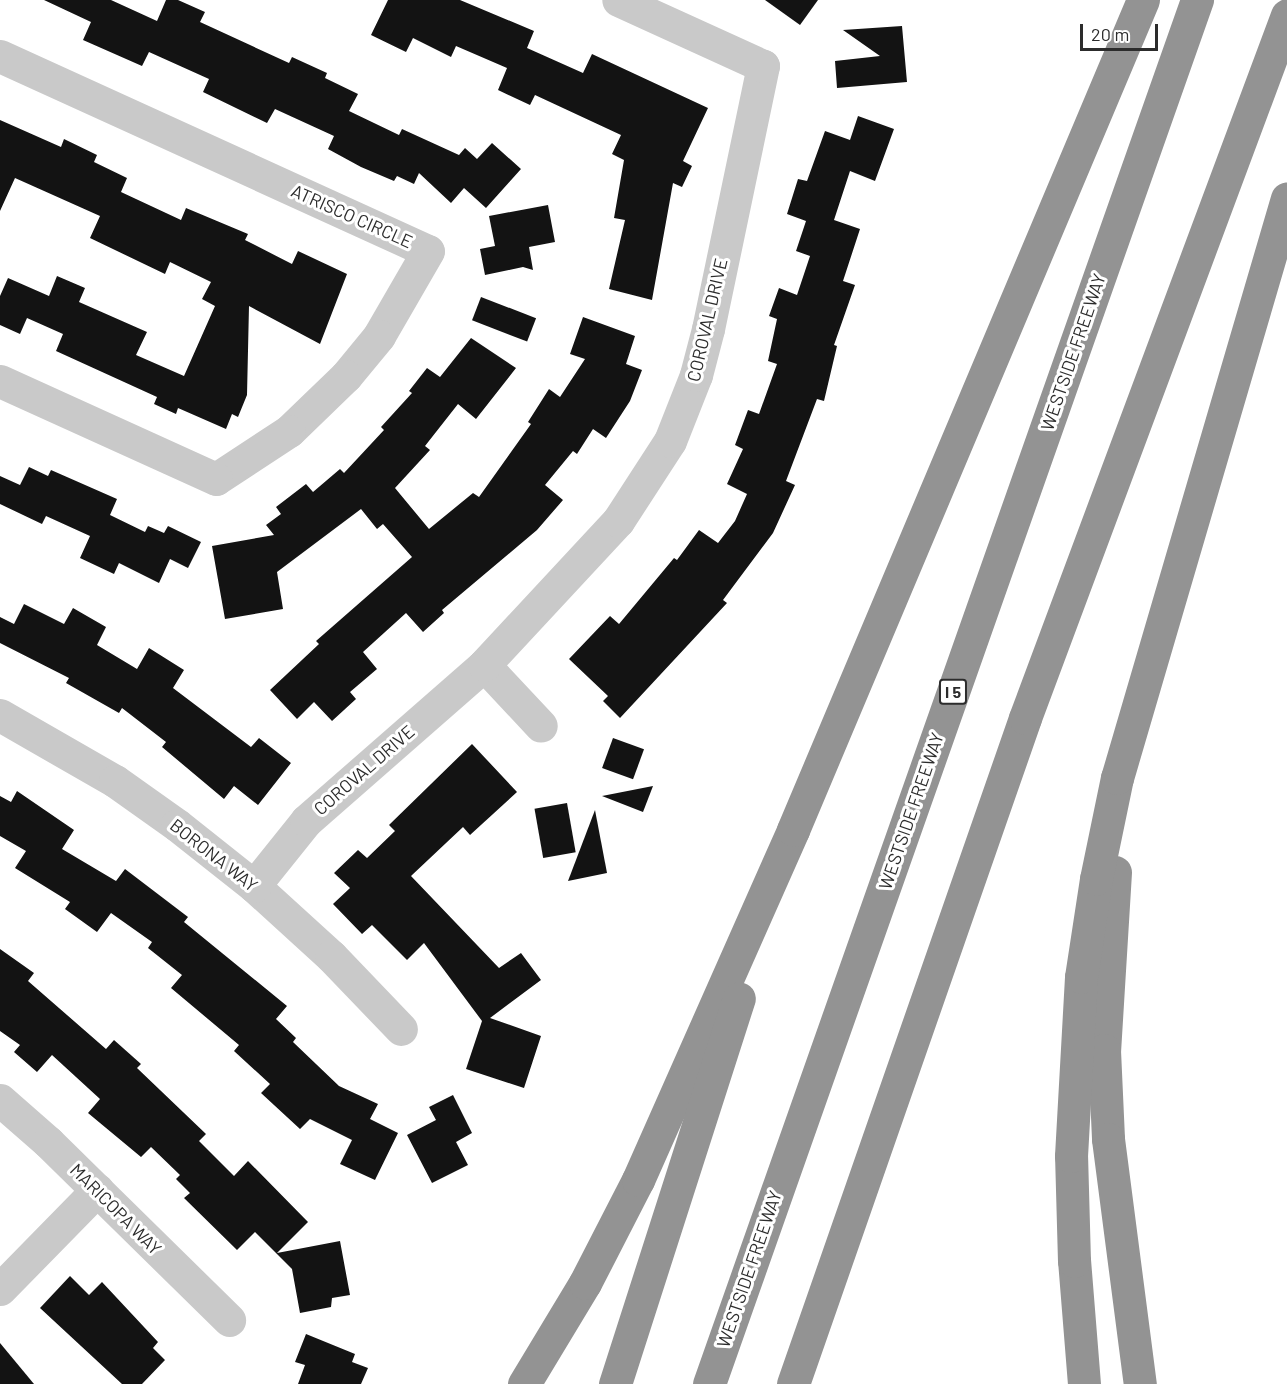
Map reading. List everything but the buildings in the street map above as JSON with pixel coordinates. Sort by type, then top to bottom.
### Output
[{"type":"highway","points":[[524,1384],[585,1283],[638,1180],[793,830],[1143,0]]},
{"type":"highway","name":"WESTSIDE FREEWAY","points":[[709,1384],[1197,0]]},
{"type":"highway","points":[[793,1384],[1025,718],[1287,15]]},
{"type":"highway","points":[[1084,1384],[1074,1261],[1072,1084],[1081,976],[1117,778],[1287,198]]},
{"type":"highway","points":[[1117,778],[1104,1061],[1107,1139],[1140,1384]]},
{"type":"highway","points":[[615,1384],[793,830]]},
{"type":"street","name":"COROVAL DRIVE","points":[[255,886],[306,821],[484,665],[618,520],[670,441],[696,375],[708,329],[763,66],[618,0]]},
{"type":"street","name":"ATRISCO CIRCLE","points":[[0,56],[429,251],[379,336],[346,376],[289,431],[216,479],[0,381]]},
{"type":"street","points":[[484,665],[541,726]]},
{"type":"street","name":"BORONA WAY","points":[[0,715],[115,782],[255,886],[331,956],[401,1029]]},
{"type":"street","name":"MARICOPA WAY","points":[[0,1100],[97,1190],[229,1320]]},
{"type":"street","points":[[0,1289],[97,1190]]}]
